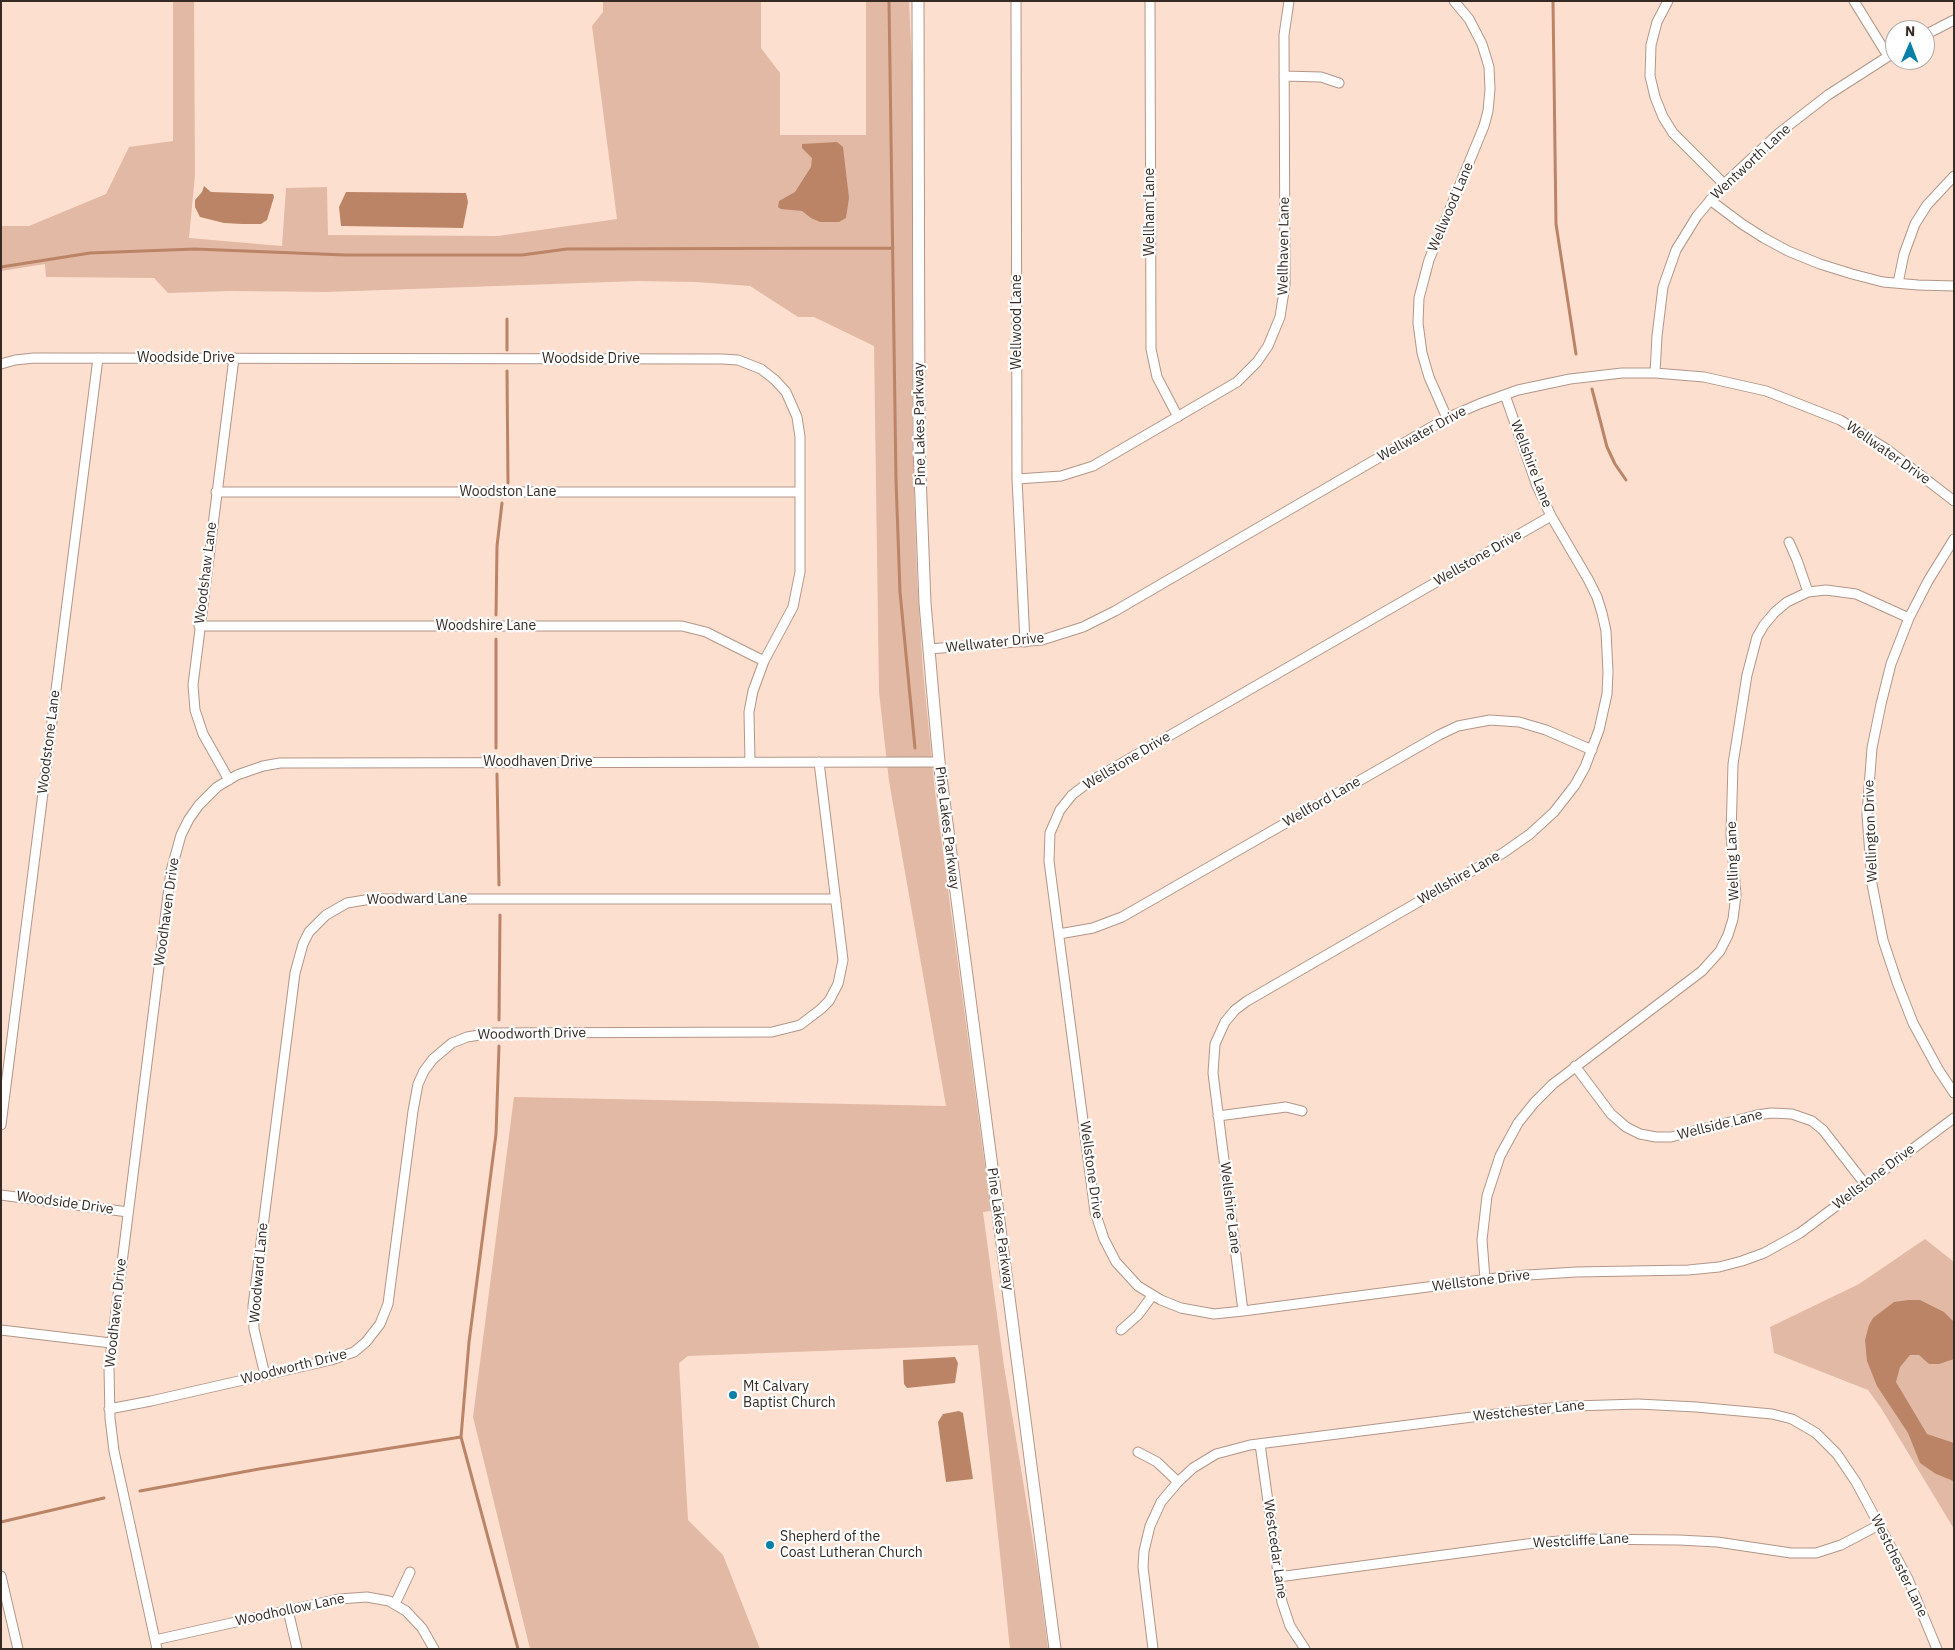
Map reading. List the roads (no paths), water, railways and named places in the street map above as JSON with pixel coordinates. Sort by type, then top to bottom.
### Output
[{"type":"street","name":"Pine Lakes Parkway","points":[[918,1],[919,448],[922,544],[929,650],[939,762],[1055,1649]]},
{"type":"street","name":"Wellwood Lane","points":[[1016,1],[1017,479],[1026,642]]},
{"type":"street","name":"Wellham Lane","points":[[1150,1],[1150,338],[1152,358],[1157,376],[1178,417]]},
{"type":"street","name":"Wellhaven Lane","points":[[1017,479],[1052,478],[1082,470],[1178,417],[1244,376],[1262,355],[1277,328],[1284,285],[1284,76],[1285,26],[1289,1]]},
{"type":"street","name":"Wellwood Lane","points":[[1447,418],[1429,377],[1422,352],[1418,323],[1419,298],[1429,260],[1484,126],[1490,104],[1489,67],[1482,44],[1469,19],[1454,1]]},
{"type":"street","points":[[1668,1],[1657,22],[1651,45],[1650,76],[1655,97],[1663,117],[1673,133],[1724,184]]},
{"type":"street","points":[[1854,1],[1885,45]]},
{"type":"street","points":[[1935,30],[1954,20]]},
{"type":"street","name":"Wentworth Lane","points":[[1655,373],[1663,287],[1670,266],[1685,234],[1724,184],[1779,133],[1828,95],[1885,58]]},
{"type":"street","points":[[1284,76],[1325,78],[1339,83]]},
{"type":"street","points":[[1898,283],[1904,254],[1915,224],[1927,205],[1954,176]]},
{"type":"street","points":[[1710,200],[1742,224],[1788,251],[1844,272],[1883,282],[1954,286]]},
{"type":"street","name":"Woodside Drive","points":[[1,364],[28,359],[98,358],[722,359],[738,360],[756,367],[771,376],[783,388],[792,402],[797,417],[799,430],[800,572],[796,597],[788,617],[764,661],[755,683],[750,705],[750,762]]},
{"type":"street","name":"Woodstone Lane","points":[[1,1125],[98,358]]},
{"type":"street","name":"Woodshaw Lane","points":[[229,780],[206,742],[195,710],[193,677],[234,358]]},
{"type":"street","name":"Wellwater Drive","points":[[929,650],[1026,642],[1059,636],[1104,616],[1447,418],[1531,387],[1578,378],[1622,373],[1655,373],[1723,380],[1766,391],[1840,420],[1888,450],[1954,501]]},
{"type":"street","name":"Wellshire Lane","points":[[1243,1311],[1218,1116],[1213,1058],[1219,1034],[1235,1010],[1255,996],[1517,844],[1543,824],[1564,800],[1585,767],[1604,712],[1607,694],[1608,652],[1606,631],[1597,597],[1551,516],[1532,475],[1505,395]]},
{"type":"street","name":"Woodston Lane","points":[[216,492],[800,492]]},
{"type":"street","name":"Wellstone Drive","points":[[1551,516],[1089,782],[1072,795],[1060,810],[1052,826],[1049,839],[1049,861],[1097,1221],[1116,1262],[1132,1281],[1152,1296],[1174,1306],[1195,1312],[1214,1314],[1485,1279],[1576,1272],[1688,1270],[1730,1264],[1764,1253],[1791,1239],[1954,1118]]},
{"type":"street","name":"Wellington Drive","points":[[1954,539],[1928,581],[1909,618],[1887,678],[1872,748],[1867,814],[1871,874],[1879,922],[1897,982],[1922,1039],[1954,1093]]},
{"type":"street","points":[[1788,542],[1798,560],[1808,592]]},
{"type":"street","name":"Welling Lane","points":[[1485,1279],[1482,1247],[1484,1213],[1491,1180],[1500,1156],[1513,1131],[1528,1109],[1553,1084],[1575,1066],[1702,970],[1714,958],[1724,943],[1733,919],[1736,902],[1732,834],[1732,773],[1737,731],[1747,675],[1757,637],[1764,625],[1781,607],[1808,592],[1826,590],[1845,592],[1909,618]]},
{"type":"street","name":"Woodshire Lane","points":[[199,626],[682,626],[706,632],[764,661]]},
{"type":"street","name":"Wellford Lane","points":[[1059,934],[1093,928],[1122,917],[1439,735],[1458,726],[1490,720],[1519,722],[1546,730],[1592,750]]},
{"type":"street","name":"Woodworth Drive","points":[[109,1409],[348,1355],[362,1346],[380,1324],[390,1296],[416,1091],[424,1071],[445,1048],[467,1037],[492,1033],[750,1033],[783,1031],[800,1025],[821,1009],[838,984],[843,960],[819,762]]},
{"type":"street","name":"Woodhaven Drive","points":[[156,1644],[117,1467],[109,1409],[111,1343],[173,860],[181,835],[189,819],[210,793],[229,780],[263,766],[289,763],[939,762]]},
{"type":"street","name":"Woodward Lane","points":[[265,1375],[254,1329],[253,1306],[295,973],[302,944],[309,932],[326,915],[347,904],[378,899],[836,899]]},
{"type":"street","name":"Wellside Lane","points":[[1575,1066],[1611,1114],[1626,1127],[1640,1134],[1671,1137],[1757,1115],[1771,1113],[1792,1114],[1812,1121],[1823,1130],[1865,1184]]},
{"type":"street","points":[[1218,1116],[1286,1107],[1302,1111]]},
{"type":"street","name":"Woodside Drive","points":[[1,1195],[128,1212]]},
{"type":"street","points":[[1121,1330],[1138,1316],[1152,1296]]},
{"type":"street","points":[[1,1330],[111,1343]]},
{"type":"street","name":"Westchester Lane","points":[[1152,1649],[1143,1576],[1147,1535],[1154,1515],[1166,1494],[1193,1468],[1216,1454],[1234,1448],[1260,1444],[1520,1410],[1574,1406],[1656,1405],[1759,1412],[1792,1420],[1809,1428],[1824,1440],[1844,1463],[1879,1525],[1908,1579],[1937,1649]]},
{"type":"street","name":"Westcedar Lane","points":[[1260,1444],[1282,1602],[1290,1626],[1305,1649]]},
{"type":"street","points":[[1138,1452],[1154,1459],[1178,1482]]},
{"type":"street","name":"Westcliffe Lane","points":[[1278,1577],[1536,1543],[1581,1540],[1680,1540],[1808,1553],[1823,1551],[1841,1545],[1879,1525]]},
{"type":"street","points":[[395,1604],[410,1572]]},
{"type":"street","points":[[1,1576],[18,1649]]},
{"type":"street","name":"Woodhollow Lane","points":[[156,1644],[288,1610],[352,1597],[374,1598],[395,1604],[406,1611],[419,1624],[434,1649]]},
{"type":"street","points":[[288,1610],[297,1649]]},
{"type":"waterway","points":[[889,1],[896,480],[900,592],[915,748]]},
{"type":"waterway","points":[[1553,1],[1556,224],[1576,354]]},
{"type":"waterway","points":[[1,267],[90,253],[195,249],[345,255],[522,255],[567,249],[893,248]]},
{"type":"waterway","points":[[507,319],[507,350]]},
{"type":"waterway","points":[[507,371],[508,483]]},
{"type":"waterway","points":[[1592,389],[1607,447],[1615,464],[1626,480]]},
{"type":"waterway","points":[[496,615],[497,546],[502,503]]},
{"type":"waterway","points":[[496,639],[496,748]]},
{"type":"waterway","points":[[497,774],[499,885]]},
{"type":"waterway","points":[[499,1020],[500,915]]},
{"type":"waterway","points":[[499,1046],[496,1134],[469,1342],[461,1437],[518,1649]]},
{"type":"waterway","points":[[140,1491],[259,1469],[461,1437]]},
{"type":"waterway","points":[[1,1522],[104,1498]]},
{"type":"place","name":"Mt Calvary Baptist Church","points":[[733,1395]]},
{"type":"place","name":"Shepherd of the Coast Lutheran Church","points":[[770,1545]]}]
